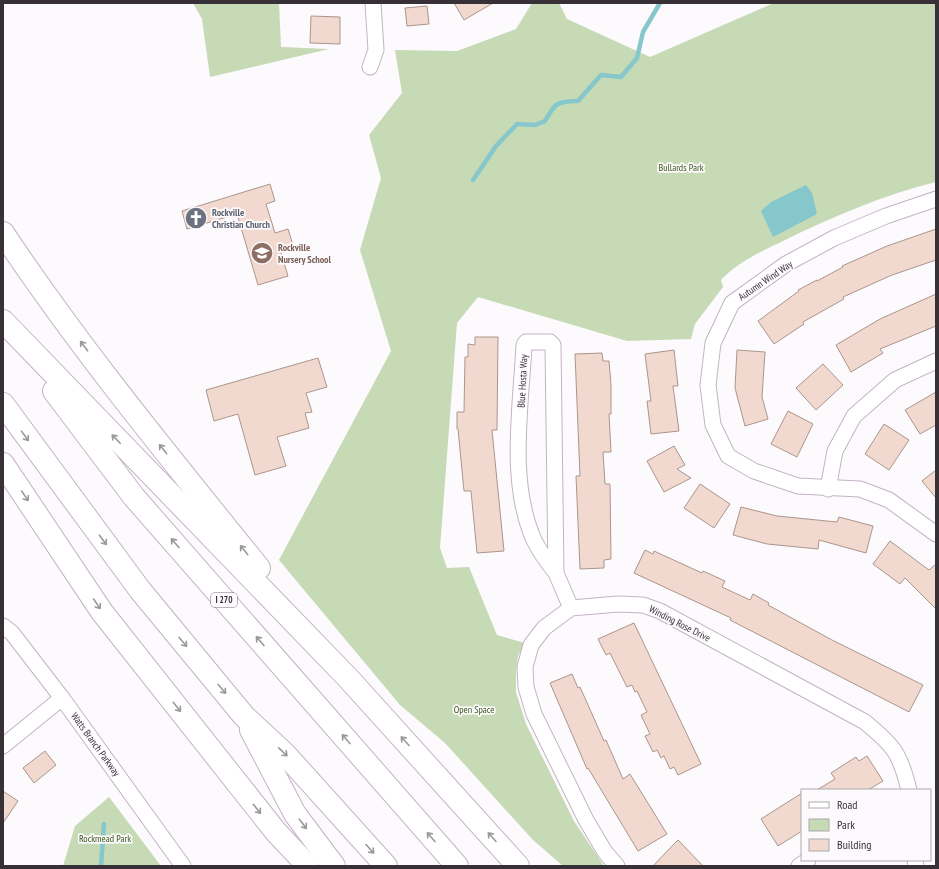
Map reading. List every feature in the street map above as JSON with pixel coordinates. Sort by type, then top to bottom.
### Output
[{"type":"highway","points":[[3,233],[39,287],[164,451],[348,678]]},
{"type":"highway","points":[[3,321],[348,678],[518,866]]},
{"type":"highway","name":"I 270","points":[[3,325],[134,497],[457,866]]},
{"type":"highway","points":[[3,404],[140,590],[244,716],[285,754],[386,866]]},
{"type":"highway","points":[[3,464],[102,612],[276,832],[308,866]]},
{"type":"highway","points":[[244,716],[295,814],[334,866]]},
{"type":"street","points":[[370,67],[376,50],[373,3]]},
{"type":"street","name":"Autumn Wind Way","points":[[936,199],[886,216],[834,238],[786,264],[732,303],[712,343],[708,385],[714,425],[728,456],[754,471],[798,486],[828,489],[860,489],[889,500],[936,534]]},
{"type":"street","name":"Blue Hosta Way","points":[[556,574],[553,345],[550,342],[526,342],[524,345],[519,453],[522,496],[534,539],[542,556],[556,574],[571,608]]},
{"type":"street","points":[[828,489],[835,451],[854,416],[894,380],[936,361]]},
{"type":"street","name":"Winding Rose Drive","points":[[571,608],[643,605],[660,611],[865,722],[888,741],[898,755],[904,768],[909,789]]},
{"type":"street","points":[[571,608],[544,628],[531,645],[525,667],[526,687],[534,714],[586,820],[605,852],[617,866]]},
{"type":"street","name":"Watts Branch Parkway","points":[[3,626],[12,633],[62,698],[183,866]]},
{"type":"street","points":[[3,746],[62,698]]},
{"type":"green space","points":[[193,3],[279,3],[281,47],[329,49],[210,77],[202,19]]},
{"type":"green space","points":[[532,3],[559,3],[567,19],[650,57],[774,3],[936,3],[936,182],[897,193],[839,215],[766,249],[742,263],[721,280],[723,287],[695,324],[691,339],[627,341],[478,297],[457,323],[440,548],[447,568],[469,567],[497,635],[525,643],[518,656],[516,692],[526,724],[574,821],[604,866],[563,866],[533,840],[445,743],[400,705],[279,560],[391,351],[360,250],[381,178],[369,135],[402,93],[395,50],[457,51],[516,29]]},
{"type":"green space","name":"Rockmead Park","points":[[109,797],[161,866],[63,866],[75,826]]},
{"type":"water","points":[[806,185],[812,193],[817,214],[773,237],[761,211],[771,202]]},
{"type":"building","points":[[454,3],[493,3],[464,20]]},
{"type":"building","points":[[427,6],[429,24],[407,26],[405,8]]},
{"type":"building","points":[[311,16],[340,17],[340,44],[310,43]]},
{"type":"building","points":[[270,184],[275,201],[266,204],[275,233],[288,229],[293,245],[280,249],[288,276],[258,285],[237,214],[187,229],[182,211]]},
{"type":"building","points":[[936,229],[936,260],[892,275],[843,297],[844,299],[803,322],[804,324],[774,344],[758,321],[799,291],[798,290],[843,267],[842,266],[887,246]]},
{"type":"building","points":[[936,294],[936,326],[880,349],[883,353],[851,372],[836,345],[880,319]]},
{"type":"building","points":[[475,337],[498,337],[497,430],[492,430],[504,551],[477,553],[471,491],[464,491],[457,429],[457,412],[464,412],[465,357],[468,357],[468,344],[475,345]]},
{"type":"building","points":[[674,350],[678,386],[673,386],[679,431],[651,434],[647,401],[651,401],[645,354]]},
{"type":"building","points":[[737,350],[765,352],[762,397],[768,419],[745,426],[735,388]]},
{"type":"building","points":[[602,353],[603,361],[609,361],[611,385],[611,414],[609,414],[611,452],[603,452],[605,484],[610,484],[611,559],[604,560],[604,568],[580,569],[576,476],[580,476],[575,354]]},
{"type":"building","points":[[318,358],[327,387],[306,393],[312,412],[305,413],[309,428],[277,437],[286,466],[255,475],[238,414],[214,421],[206,390]]},
{"type":"building","points":[[823,364],[843,385],[816,410],[796,388]]},
{"type":"building","points":[[936,392],[936,425],[920,434],[905,410]]},
{"type":"building","points":[[788,411],[813,424],[797,457],[771,444]]},
{"type":"building","points":[[884,424],[909,440],[889,470],[865,454]]},
{"type":"building","points":[[674,446],[685,465],[677,469],[691,478],[664,492],[647,461]]},
{"type":"building","points":[[936,470],[936,498],[922,481]]},
{"type":"building","points":[[700,484],[730,504],[714,528],[684,508]]},
{"type":"building","points":[[741,507],[777,516],[837,522],[839,517],[873,526],[866,553],[819,540],[818,549],[767,544],[733,535]]},
{"type":"building","points":[[890,541],[929,570],[936,564],[936,609],[905,578],[900,584],[873,564]]},
{"type":"building","points":[[645,550],[653,554],[654,551],[702,573],[703,571],[725,581],[722,587],[750,600],[753,594],[769,603],[768,605],[832,640],[923,685],[909,712],[730,620],[731,618],[634,573]]},
{"type":"building","points":[[634,623],[701,764],[678,775],[674,767],[670,769],[664,756],[661,758],[657,750],[653,752],[645,736],[650,734],[641,715],[647,712],[637,691],[635,692],[632,685],[627,687],[610,653],[606,655],[598,639]]},
{"type":"building","points":[[572,674],[578,688],[580,687],[604,741],[606,740],[623,779],[630,774],[667,834],[638,851],[588,768],[587,769],[550,683]]},
{"type":"building","points":[[45,751],[56,765],[34,783],[23,768]]},
{"type":"building","points":[[867,756],[883,781],[870,789],[819,789],[835,779],[831,773],[856,757],[859,761]]},
{"type":"building","points":[[3,791],[18,801],[3,823]]},
{"type":"building","points":[[801,794],[801,832],[778,846],[761,819]]},
{"type":"building","points":[[678,840],[703,866],[653,866],[673,845]]},
{"type":"waterway","points":[[473,180],[496,146],[517,124],[535,125],[545,121],[551,110],[557,104],[578,101],[601,75],[621,77],[637,58],[643,32],[660,3]]},
{"type":"waterway","points":[[101,866],[104,824]]},
{"type":"place","name":"Rockville Christian Church","points":[[196,218]]},
{"type":"place","name":"Rockville Nursery School","points":[[262,253]]},
{"type":"park label","name":"Bullards Park","points":[[681,167]]},
{"type":"park label","name":"Open Space","points":[[474,709]]}]
